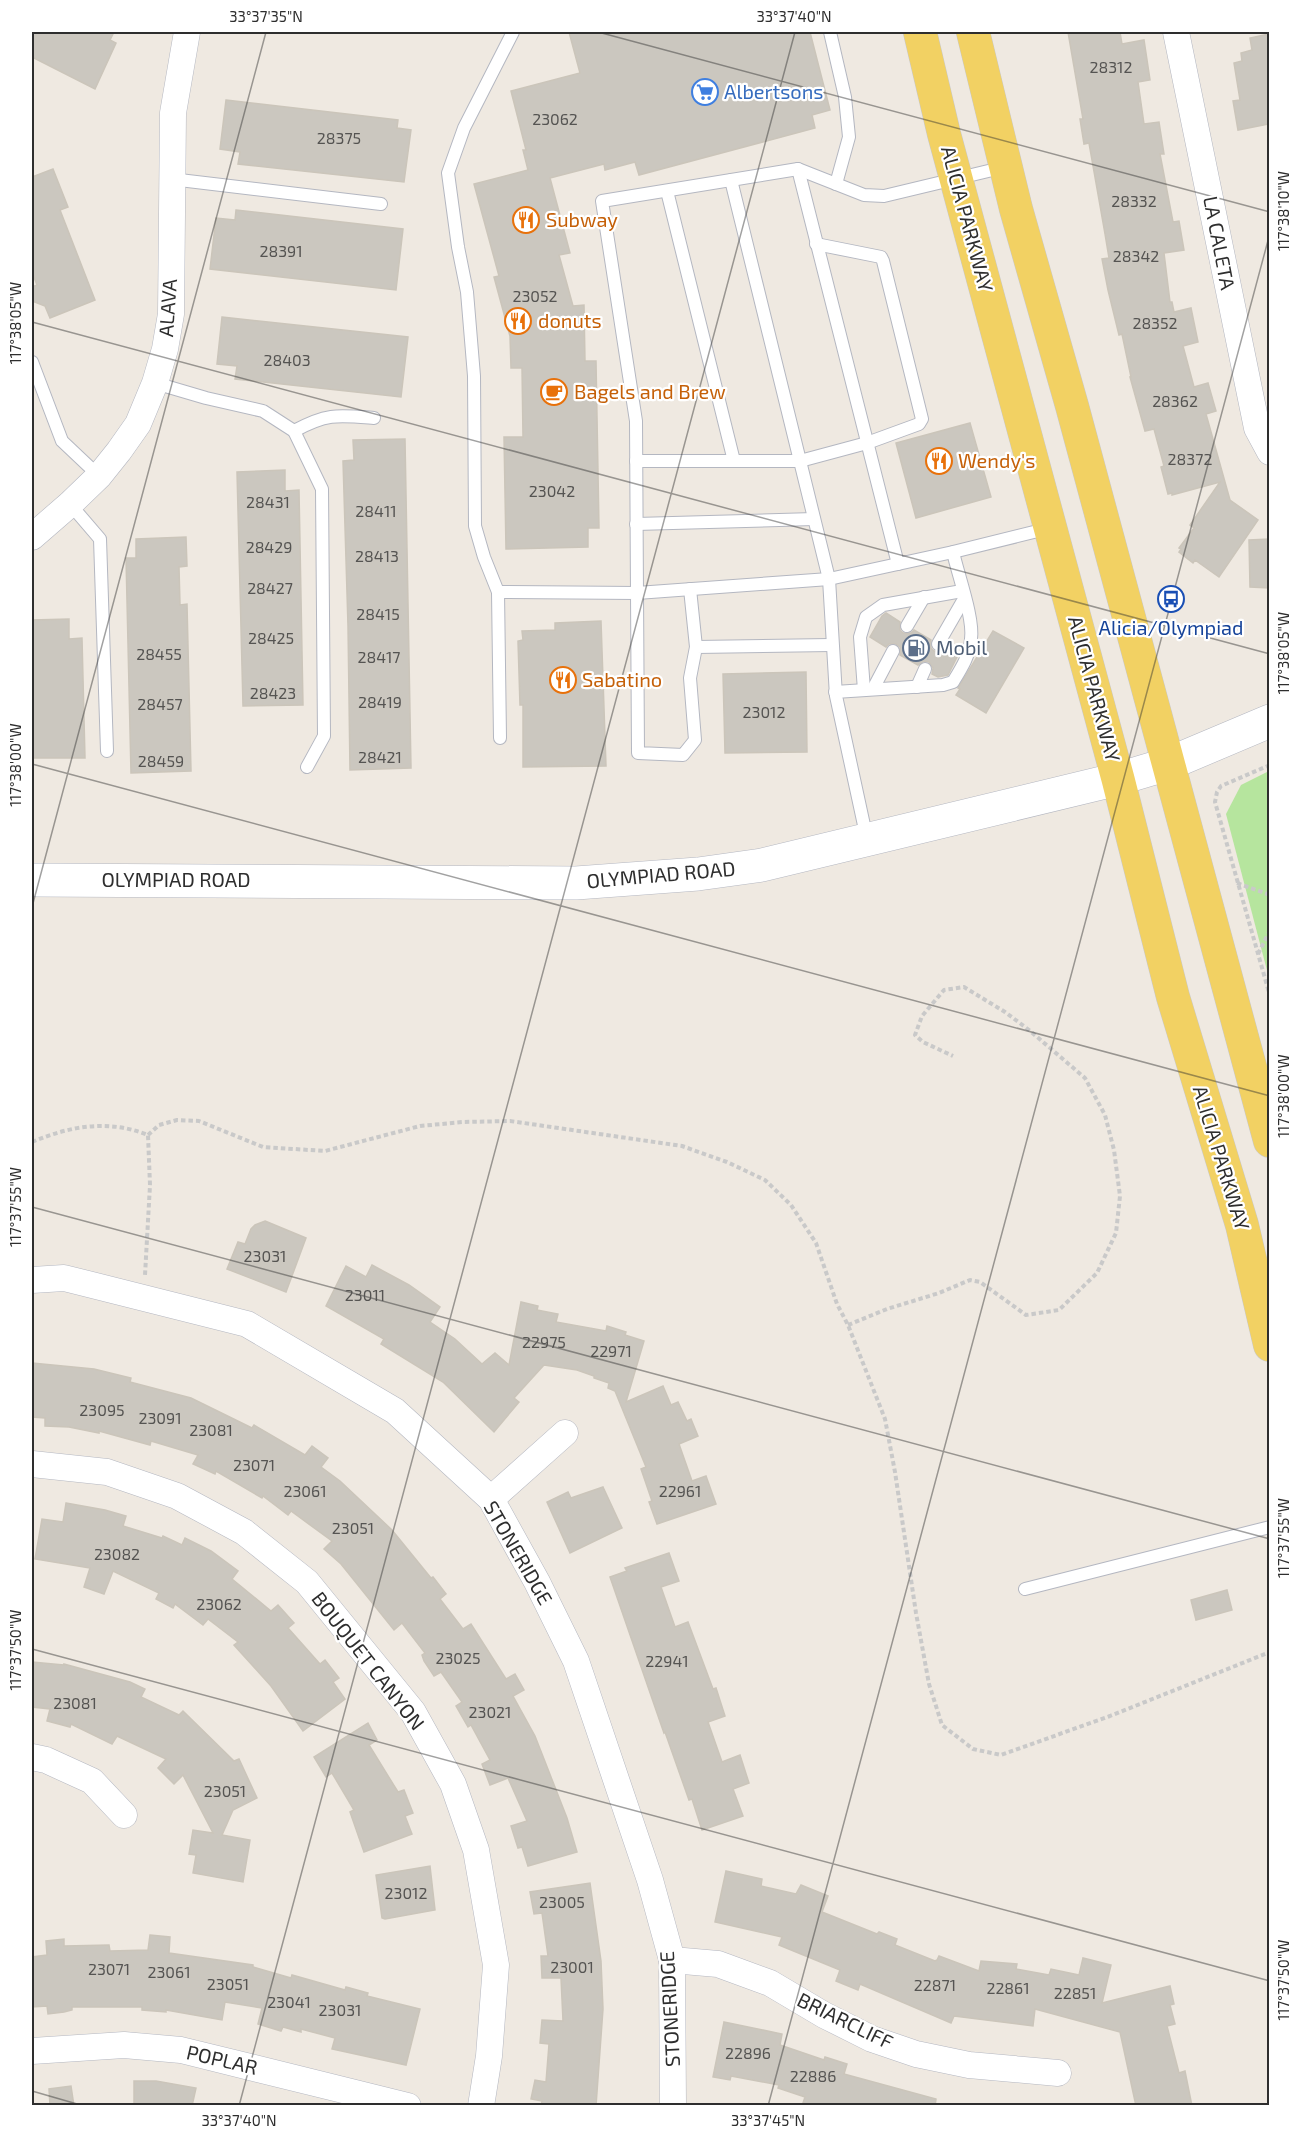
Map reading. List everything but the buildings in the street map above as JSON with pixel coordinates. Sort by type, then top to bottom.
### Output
[{"type":"main road","name":"ALICIA PARKWAY","points":[[920,32],[956,179],[1118,779],[1173,998],[1242,1225],[1269,1345]]},
{"type":"main road","points":[[973,32],[1006,167],[1269,1141]]},
{"type":"main road","name":"OLYMPIAD ROAD","points":[[32,880],[576,883],[698,874],[762,865],[1118,779],[1168,764],[1269,721]]},
{"type":"street","name":"ALAVA","points":[[32,537],[99,476],[138,424],[155,383],[165,349],[171,314],[173,113],[187,32]]},
{"type":"street","name":"LA CALETA","points":[[1176,32],[1257,428],[1269,452]]},
{"type":"street","name":"STONERIDGE","points":[[32,1280],[64,1278],[247,1324],[395,1411],[490,1499],[537,1582],[576,1661],[650,1880],[672,1960],[672,2106]]},
{"type":"street","points":[[490,1499],[565,1433]]},
{"type":"street","name":"BOUQUET CANYON","points":[[32,1464],[107,1472],[177,1496],[244,1532],[307,1582],[413,1712],[453,1784],[476,1850],[496,1965],[489,2056],[481,2106]]},
{"type":"street","points":[[32,1757],[46,1760],[92,1781],[124,1815]]},
{"type":"street","name":"BRIARCLIFF","points":[[672,1960],[718,1964],[770,1983],[872,2039],[916,2054],[969,2065],[1058,2073]]},
{"type":"street","name":"POPLAR","points":[[32,2051],[124,2045],[181,2050],[408,2106]]},
{"type":"lane","points":[[500,738],[498,592],[475,526],[474,376],[467,292],[448,173],[464,128],[513,32]]},
{"type":"lane","points":[[830,32],[844,97],[849,136],[836,184]]},
{"type":"lane","points":[[690,589],[696,647],[690,678],[695,740],[683,755],[638,753],[636,421],[602,201],[798,169],[864,195],[884,196],[1006,167]]},
{"type":"lane","points":[[798,169],[898,564]]},
{"type":"lane","points":[[171,179],[381,204]]},
{"type":"lane","points":[[731,180],[828,579],[835,692],[868,841]]},
{"type":"lane","points":[[667,191],[735,461]]},
{"type":"lane","points":[[636,461],[800,461],[867,443],[919,424],[922,419],[883,261],[880,257],[816,244]]},
{"type":"lane","points":[[32,362],[62,441],[99,476]]},
{"type":"lane","points":[[155,383],[262,411],[294,432],[322,489],[324,736],[307,766]]},
{"type":"lane","points":[[294,432],[312,422],[337,414],[374,418]]},
{"type":"lane","points":[[70,504],[100,539],[107,751]]},
{"type":"lane","points":[[636,524],[814,519]]},
{"type":"lane","points":[[498,592],[637,593],[828,579],[1050,528]]},
{"type":"lane","points":[[835,692],[917,687],[953,682],[965,663],[972,639],[952,552]]},
{"type":"lane","points":[[868,689],[860,637],[866,617],[883,605],[924,597],[963,595]]},
{"type":"lane","points":[[938,644],[963,595]]},
{"type":"lane","points":[[907,626],[924,597]]},
{"type":"lane","points":[[696,647],[831,645]]},
{"type":"lane","points":[[868,689],[893,651]]},
{"type":"lane","points":[[917,687],[925,669]]},
{"type":"lane","points":[[1025,1589],[1269,1527]]},
{"type":"path","points":[[1269,765],[1221,786],[1216,792],[1215,802],[1269,996]]},
{"type":"path","points":[[1237,883],[1269,895]]},
{"type":"path","points":[[1257,955],[1269,930]]},
{"type":"path","points":[[848,1325],[970,1280],[980,1282],[1026,1315],[1059,1310],[1097,1273],[1116,1233],[1120,1196],[1114,1150],[1105,1115],[1085,1078],[1029,1030],[964,987],[944,990],[922,1016],[915,1035],[923,1042],[953,1056]]},
{"type":"path","points":[[148,1135],[159,1125],[177,1120],[199,1121],[263,1147],[325,1151],[420,1126],[510,1121],[682,1146],[727,1162],[765,1180],[791,1205],[816,1243],[837,1304],[848,1325],[885,1419],[927,1674],[942,1725],[973,1749],[1001,1755],[1110,1716],[1269,1652]]},
{"type":"path","points":[[32,1142],[68,1128],[96,1126],[129,1127],[148,1135]]},
{"type":"path","points":[[143,1298],[150,1185],[148,1135]]},
{"type":"green space","points":[[1269,771],[1269,978],[1226,814],[1241,785]]},
{"type":"place","name":"Albertsons","points":[[705,92]]},
{"type":"place","name":"Subway","points":[[526,220]]},
{"type":"place","name":"donuts","points":[[518,321]]},
{"type":"place","name":"Bagels and Brew","points":[[554,392]]},
{"type":"place","name":"Wendy's","points":[[939,461]]},
{"type":"place","name":"Alicia/Olympiad","points":[[1171,599]]},
{"type":"place","name":"Mobil","points":[[916,648]]},
{"type":"place","name":"Sabatino","points":[[563,680]]}]
